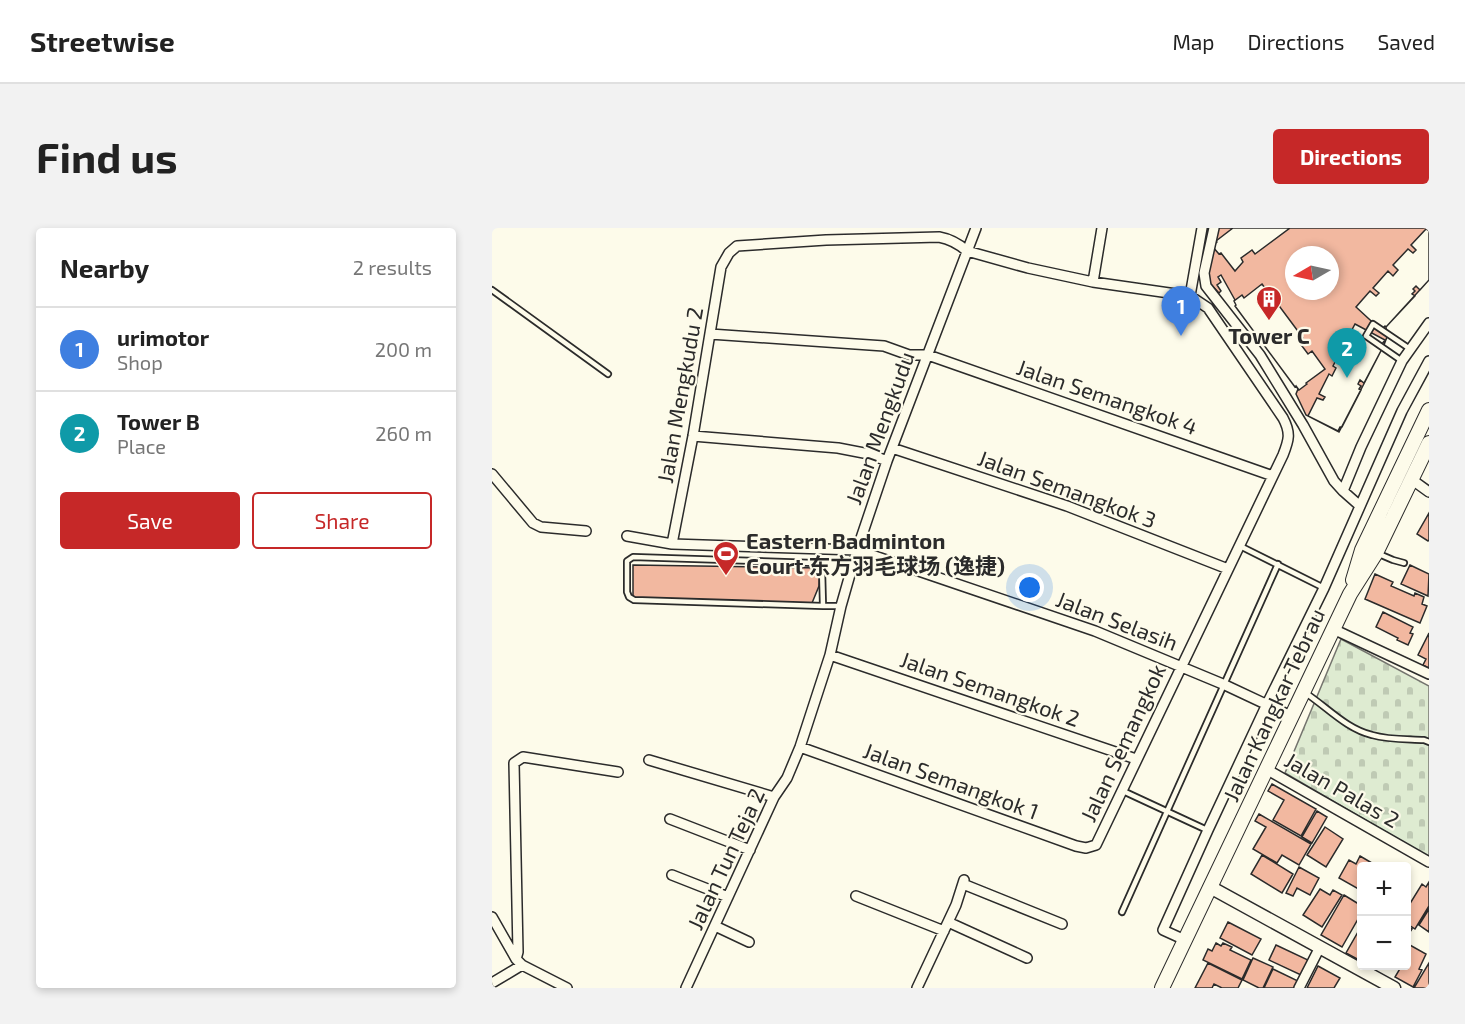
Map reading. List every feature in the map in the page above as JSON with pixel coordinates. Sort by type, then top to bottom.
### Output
[{"type":"main road","points":[[1350,594],[1362,550],[1429,410]]},
{"type":"main road","name":"Jalan Kangkar Tebrau","points":[[1162,988],[1350,594],[1376,553],[1429,443]]},
{"type":"street","name":"Jalan Mengkudu","points":[[800,747],[830,655],[857,550],[892,448],[976,228]]},
{"type":"street","points":[[1093,282],[1102,228]]},
{"type":"street","points":[[967,251],[1028,268],[1093,282],[1190,296],[1202,228]]},
{"type":"street","points":[[1214,228],[1204,273],[1206,285],[1260,355],[1334,481],[1360,506]]},
{"type":"street","name":"Jalan Mengkudu 2","points":[[672,544],[693,436],[721,267],[729,253],[737,246],[826,240],[939,237],[954,242],[967,251]]},
{"type":"street","name":"Jalan Semangkok","points":[[1089,848],[1098,843],[1288,442],[1289,433],[1282,418],[1208,308],[1190,296]]},
{"type":"street","points":[[1342,491],[1402,361],[1429,323]]},
{"type":"street","name":"Jalan Semangkok 4","points":[[710,334],[884,346],[909,355],[928,355],[1273,476]]},
{"type":"street","points":[[1185,940],[1163,930],[1267,704],[1324,588],[1402,411],[1429,361]]},
{"type":"street","points":[[693,436],[838,448],[869,454],[887,462]]},
{"type":"street","name":"Jalan Semangkok 3","points":[[892,448],[1067,506],[1228,569]]},
{"type":"street","points":[[492,474],[533,524],[586,531]]},
{"type":"street","points":[[1411,479],[1429,492]]},
{"type":"street","points":[[1354,521],[1372,528]]},
{"type":"street","name":"Jalan Selasih","points":[[627,536],[672,544],[857,550],[1095,631],[1225,685],[1291,716]]},
{"type":"street","points":[[1333,629],[1429,674]]},
{"type":"street","name":"Jalan Semangkok 2","points":[[830,655],[1136,759]]},
{"type":"street","name":"Jalan Tun Teja 2","points":[[686,988],[774,797],[787,778],[800,747]]},
{"type":"street","name":"Jalan Semangkok 1","points":[[800,747],[1076,846],[1089,848]]},
{"type":"street","points":[[519,962],[514,763],[523,757],[618,772]]},
{"type":"street","points":[[649,760],[774,797]]},
{"type":"street","name":"Jalan Palas 2","points":[[1266,769],[1429,862]]},
{"type":"street","points":[[670,819],[750,850]]},
{"type":"street","points":[[672,875],[728,897]]},
{"type":"street","points":[[919,988],[956,904],[963,882],[1062,924]]},
{"type":"street","points":[[1210,887],[1394,988]]},
{"type":"street","points":[[856,896],[1027,958]]},
{"type":"street","points":[[492,916],[519,962],[567,988]]},
{"type":"street","points":[[716,926],[749,942]]},
{"type":"street","points":[[1299,988],[1320,947]]},
{"type":"street","points":[[492,983],[519,962]]},
{"type":"lane","points":[[492,290],[608,374]]},
{"type":"lane","points":[[1402,361],[1366,336],[1373,324],[1410,349]]},
{"type":"lane","points":[[1240,546],[1324,588]]},
{"type":"lane","points":[[1376,553],[1404,563]]},
{"type":"lane","points":[[823,606],[822,568],[814,563],[633,557],[627,561],[627,592],[634,600],[823,606],[841,606]]},
{"type":"lane","points":[[1122,912],[1278,564]]},
{"type":"lane","points":[[1303,692],[1357,729],[1372,735],[1429,742]]},
{"type":"lane","points":[[1123,791],[1208,830]]},
{"type":"green space","points":[[1341,639],[1429,686],[1429,857],[1285,773]]},
{"type":"building","points":[[1216,228],[1429,228],[1429,280],[1386,327],[1387,337],[1384,345],[1339,432],[1306,415],[1296,394],[1298,389],[1235,306],[1235,300],[1221,275],[1218,277],[1221,282],[1217,285],[1221,291],[1219,293],[1205,278]]},
{"type":"building","points":[[1233,228],[1290,228],[1255,254],[1252,250],[1241,258],[1243,262],[1235,271],[1221,253],[1219,254],[1212,246]]},
{"type":"building","points":[[1426,229],[1429,231],[1429,280],[1420,290],[1416,286],[1413,289],[1415,291],[1412,294],[1415,296],[1381,330],[1356,307],[1370,291],[1376,296],[1379,293],[1373,288],[1388,271],[1393,276],[1398,270],[1393,265],[1408,249],[1413,253],[1416,250],[1411,245]]},
{"type":"building","name":"Tower C","points":[[1262,284],[1274,301],[1271,303],[1273,306],[1277,303],[1303,338],[1299,342],[1308,354],[1312,351],[1325,369],[1299,390],[1235,306],[1234,301],[1242,295],[1244,298]]},
{"type":"building","points":[[1355,324],[1385,340],[1364,383],[1360,380],[1358,384],[1361,390],[1338,431],[1308,416],[1317,398],[1323,400],[1325,397],[1319,394],[1329,374],[1332,376],[1336,368],[1333,366]]},
{"type":"building","points":[[1429,513],[1429,540],[1428,541],[1417,534]]},
{"type":"building","name":"Eastern Badminton Court 东方羽毛球场 (逸捷)","points":[[633,565],[820,568],[819,586],[812,603],[633,599]]},
{"type":"building","points":[[1410,565],[1429,574],[1428,596],[1401,584]]},
{"type":"building","points":[[1375,574],[1393,582],[1391,586],[1414,596],[1415,593],[1424,597],[1422,604],[1427,606],[1420,623],[1365,599]]},
{"type":"building","points":[[1383,612],[1413,627],[1410,633],[1413,634],[1408,645],[1376,627]]},
{"type":"building","points":[[1429,633],[1429,668],[1423,665],[1426,659],[1418,655]]},
{"type":"building","points":[[1272,784],[1316,809],[1301,836],[1273,820],[1284,800],[1268,791]]},
{"type":"building","points":[[1317,811],[1327,817],[1312,843],[1302,837]]},
{"type":"building","points":[[1259,814],[1311,844],[1299,865],[1282,855],[1277,863],[1253,849],[1266,827],[1255,821]]},
{"type":"building","points":[[1325,827],[1343,839],[1326,867],[1307,855]]},
{"type":"building","points":[[1262,855],[1293,874],[1282,893],[1251,874]]},
{"type":"building","points":[[1360,856],[1370,862],[1357,862]]},
{"type":"building","points":[[1349,860],[1356,864],[1357,862],[1357,888],[1339,878]]},
{"type":"building","points":[[1299,867],[1319,878],[1310,895],[1297,888],[1293,896],[1286,893]]},
{"type":"building","points":[[1429,882],[1429,906],[1415,929],[1411,926],[1411,902],[1422,884],[1426,887]]},
{"type":"building","points":[[1320,889],[1330,895],[1333,890],[1342,895],[1322,927],[1303,915]]},
{"type":"building","points":[[1344,895],[1357,903],[1357,921],[1342,947],[1321,935]]},
{"type":"building","points":[[1429,909],[1429,932],[1419,925]]},
{"type":"building","points":[[1228,922],[1261,939],[1252,955],[1220,938]]},
{"type":"building","points":[[1357,934],[1357,959],[1346,953]]},
{"type":"building","points":[[1216,943],[1232,947],[1230,950],[1251,960],[1242,979],[1203,960],[1208,949],[1212,951]]},
{"type":"building","points":[[1276,945],[1308,960],[1301,975],[1269,960]]},
{"type":"building","points":[[1411,946],[1426,954],[1419,969],[1422,970],[1413,987],[1395,977],[1399,970],[1411,970]]},
{"type":"building","points":[[1253,958],[1273,967],[1263,988],[1243,980]]},
{"type":"building","points":[[1208,963],[1242,980],[1238,988],[1222,988],[1214,984],[1212,988],[1195,988]]},
{"type":"building","points":[[1429,963],[1429,988],[1414,988]]},
{"type":"building","points":[[1318,966],[1340,978],[1334,988],[1307,988]]},
{"type":"building","points":[[1273,969],[1298,981],[1295,988],[1264,988]]},
{"type":"place","name":"Tower C","points":[[1269,322]]},
{"type":"place","name":"urimotor","points":[[1181,336]]},
{"type":"place","name":"Tower B","points":[[1347,378]]},
{"type":"place","name":"Eastern Badminton Court 东方羽毛球场 (逸捷)","points":[[726,577]]}]
